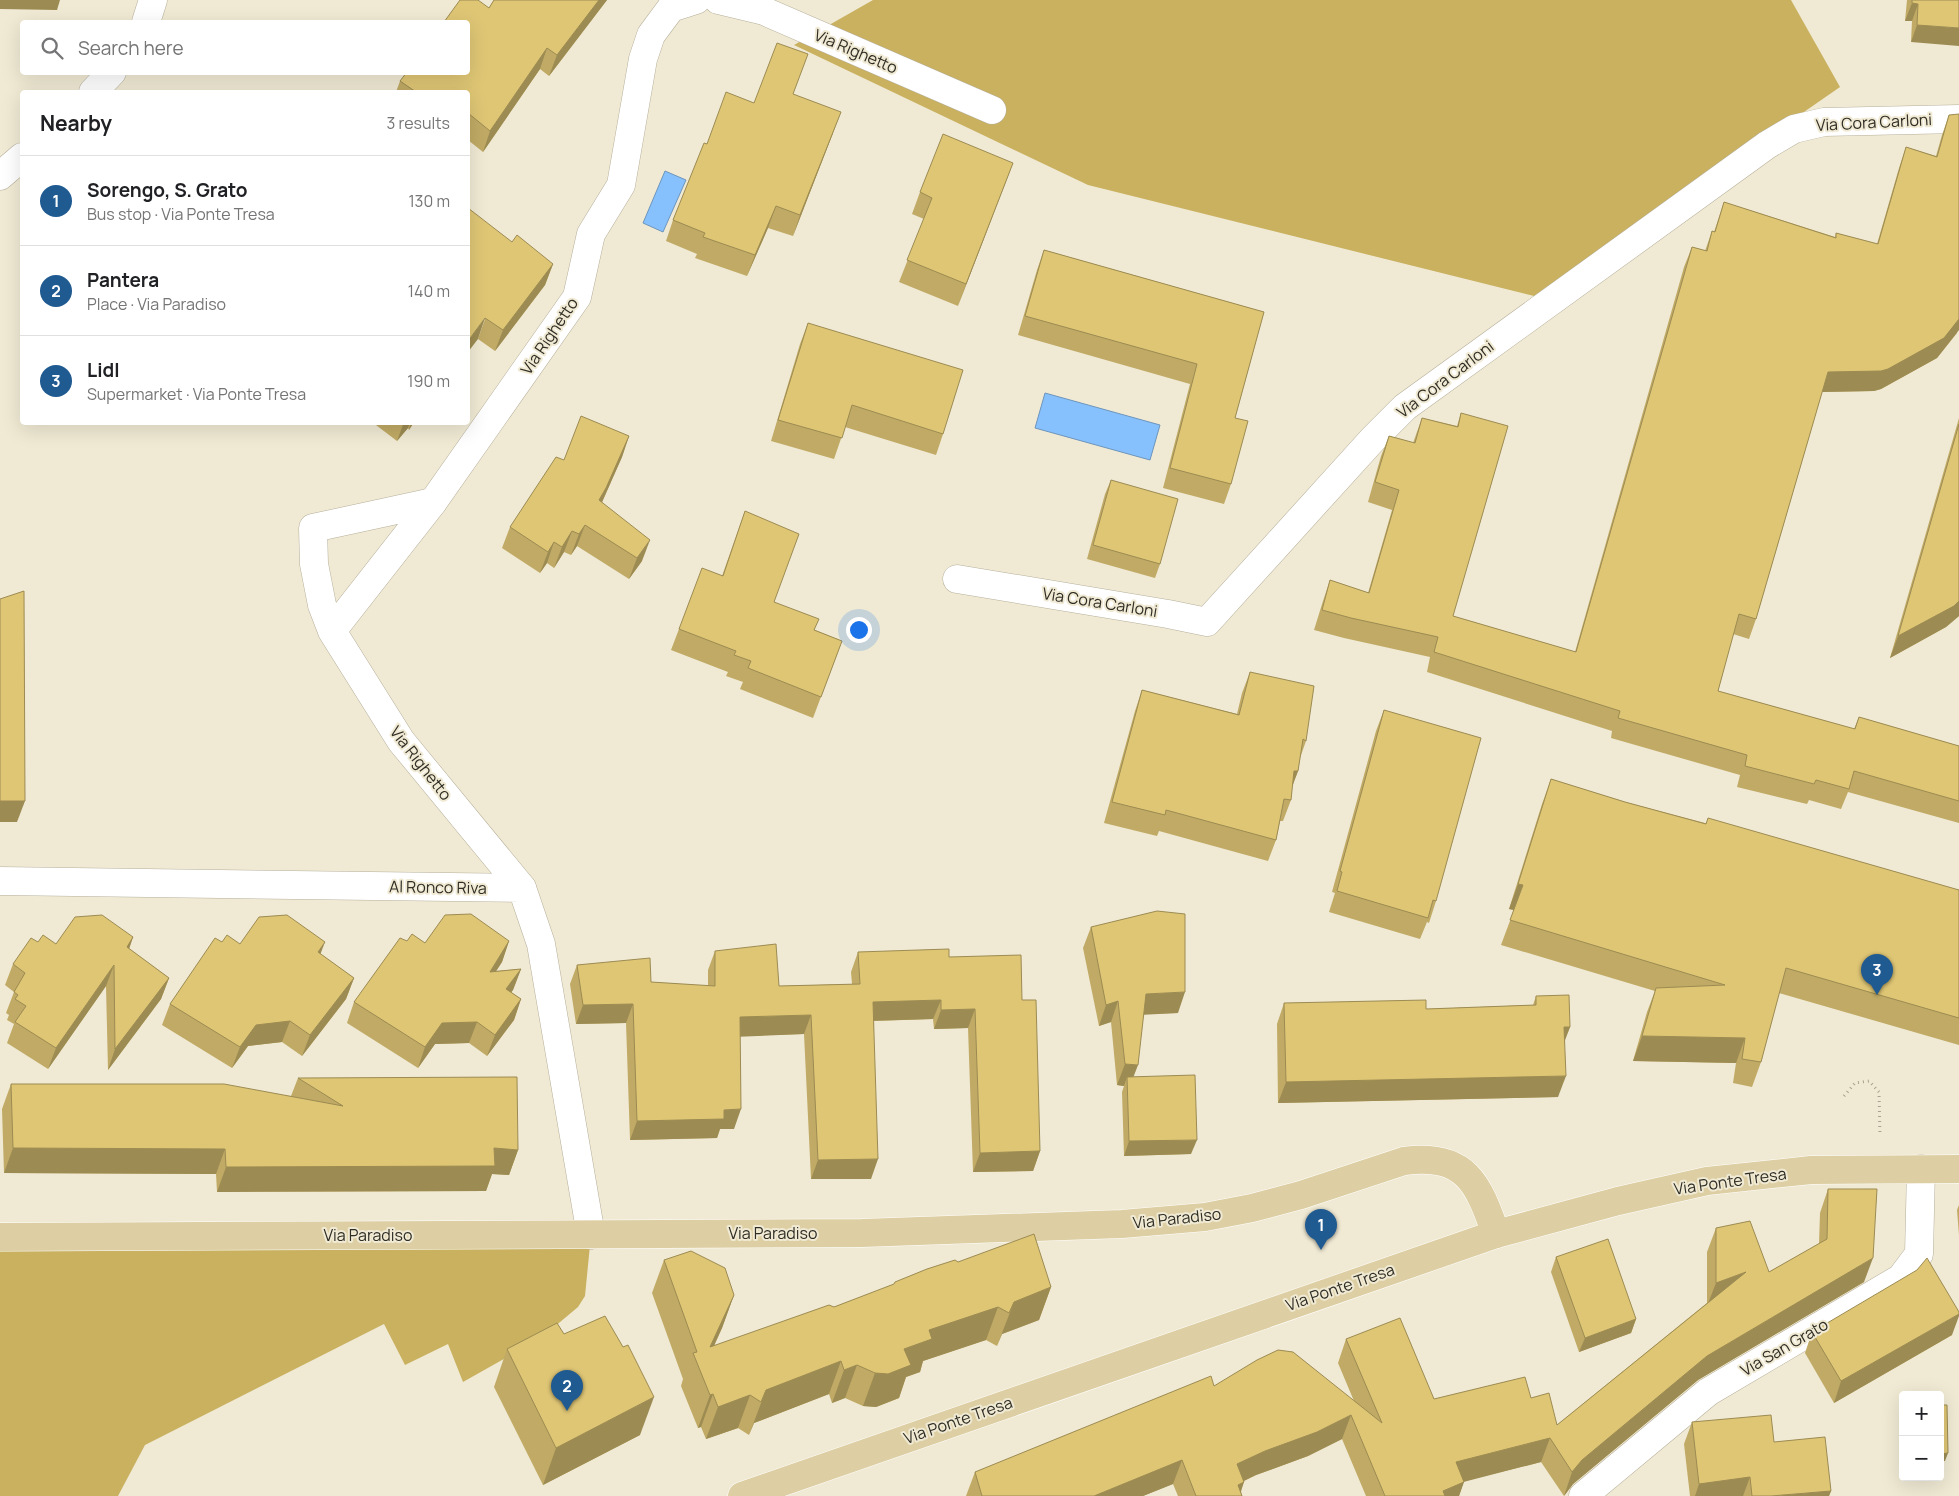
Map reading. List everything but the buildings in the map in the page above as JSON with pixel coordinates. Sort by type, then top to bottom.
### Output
[{"type":"main road","name":"Via Paradiso","points":[[0,1237],[862,1233],[1122,1224],[1205,1217],[1252,1208],[1301,1195],[1404,1161],[1420,1159],[1448,1164],[1462,1170],[1479,1190],[1496,1234]]},
{"type":"main road","name":"Via Ponte Tresa","points":[[742,1496],[1391,1269],[1496,1234],[1618,1201],[1707,1181],[1811,1170],[1959,1169]]},
{"type":"street","points":[[147,20],[153,0]]},
{"type":"street","name":"Via Righetto","points":[[332,631],[433,502],[577,297],[591,234],[620,185],[643,60],[651,35],[670,8],[696,0]]},
{"type":"street","name":"Via Righetto","points":[[718,0],[764,11],[992,110]]},
{"type":"street","points":[[95,90],[109,75]]},
{"type":"street","name":"Via Cora Carloni","points":[[957,579],[1207,622],[1372,439],[1404,407],[1767,145],[1794,129],[1824,122],[1959,119]]},
{"type":"street","points":[[0,176],[20,159]]},
{"type":"street","name":"Via Righetto","points":[[433,502],[313,528],[314,564],[322,605],[332,631],[401,742],[522,888]]},
{"type":"street","name":"Al Ronco Riva","points":[[0,880],[522,888]]},
{"type":"street","points":[[522,888],[540,944],[591,1235]]},
{"type":"street","name":"Via San Grato","points":[[1583,1496],[1708,1392],[1901,1278],[1919,1254],[1921,1169]]},
{"type":"path","points":[[1844,1096],[1855,1083],[1869,1081],[1879,1092],[1881,1169]]},
{"type":"shaded area","points":[[873,0],[1791,0],[1840,87],[1538,297],[1088,185],[794,45]]},
{"type":"shaded area","points":[[591,1235],[585,1296],[578,1307],[541,1338],[463,1382],[448,1344],[405,1365],[384,1324],[145,1445],[118,1496],[0,1496],[0,1237]]},
{"type":"water","points":[[665,171],[686,180],[663,232],[643,223]]},
{"type":"water","points":[[1045,393],[1160,425],[1150,460],[1035,428]]},
{"type":"place","name":"Lidl","points":[[1877,995]]},
{"type":"place","name":"Sorengo, S. Grato","points":[[1321,1250]]},
{"type":"place","name":"Pantera","points":[[567,1411]]}]
